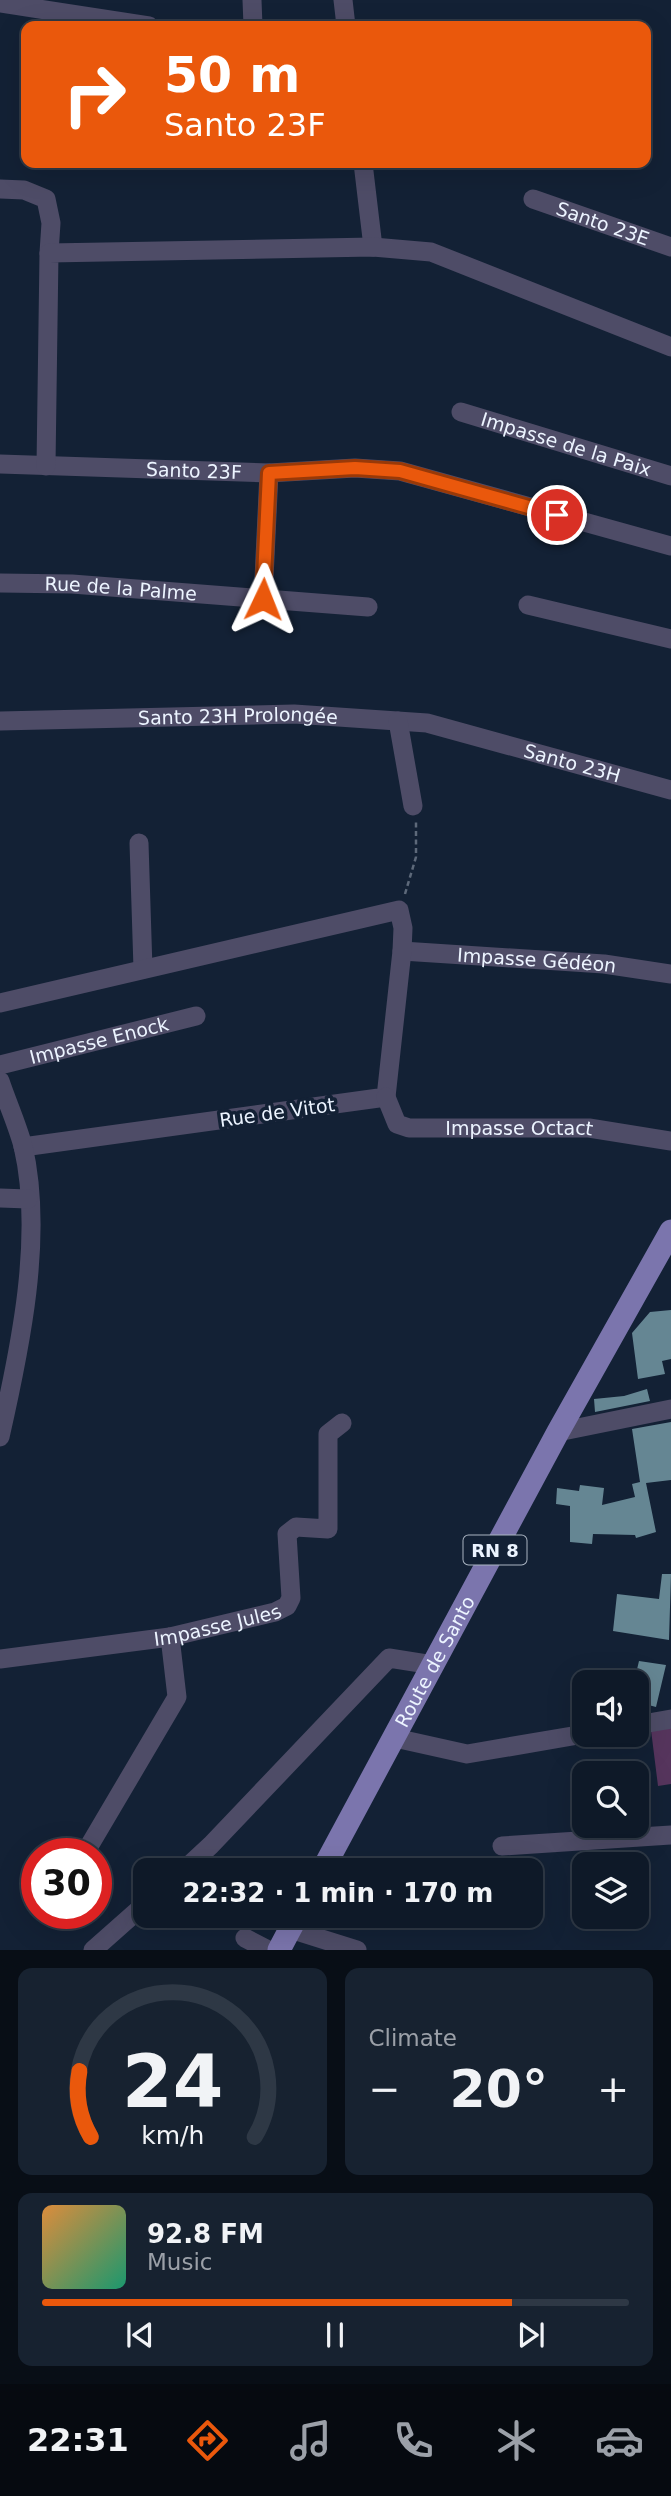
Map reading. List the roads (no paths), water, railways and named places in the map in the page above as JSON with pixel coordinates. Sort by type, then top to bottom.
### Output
[{"type":"main road","name":"Route de Santo","points":[[329,1858],[558,1432],[671,1231]]},
{"type":"main road","points":[[279,1950],[291,1928]]},
{"type":"street","points":[[252,0],[253,21]]},
{"type":"street","points":[[343,0],[345,21]]},
{"type":"street","points":[[0,3],[117,21]]},
{"type":"street","points":[[364,168],[373,247]]},
{"type":"street","points":[[0,189],[24,190],[46,199],[51,223],[46,466]]},
{"type":"street","name":"Santo 23E","points":[[533,199],[671,247]]},
{"type":"street","points":[[49,253],[373,247],[431,252],[671,347]]},
{"type":"street","name":"Impasse de la Paix","points":[[461,412],[671,476]]},
{"type":"street","name":"Santo 23F","points":[[0,464],[269,473],[355,468],[400,471],[671,546]]},
{"type":"street","points":[[263,599],[269,473]]},
{"type":"street","name":"Rue de la Palme","points":[[0,583],[72,584],[368,607]]},
{"type":"street","points":[[528,605],[671,639]]},
{"type":"street","name":"Santo 23H Prolongée","points":[[0,721],[295,713],[427,723],[474,735]]},
{"type":"street","points":[[398,721],[414,812]]},
{"type":"street","name":"Santo 23H","points":[[474,735],[671,790]]},
{"type":"street","points":[[139,843],[143,969]]},
{"type":"street","points":[[0,1003],[399,910],[402,951],[386,1097]]},
{"type":"street","name":"Impasse Gédéon","points":[[402,951],[604,964],[671,974]]},
{"type":"street","name":"Impasse Enock","points":[[0,1065],[197,1016]]},
{"type":"street","points":[[0,1081],[23,1147],[29,1199],[29,1275],[0,1437]]},
{"type":"street","name":"Impasse Octact","points":[[386,1097],[397,1124],[410,1128],[589,1128],[671,1141]]},
{"type":"street","name":"Rue de Vitot","points":[[23,1147],[386,1097]]},
{"type":"street","points":[[0,1198],[29,1199]]},
{"type":"street","points":[[558,1432],[671,1409]]},
{"type":"street","name":"Impasse Jules","points":[[0,1659],[170,1637],[275,1612],[287,1606],[291,1598],[287,1534],[296,1527],[328,1529],[328,1434],[342,1423]]},
{"type":"street","points":[[94,1838],[177,1698],[170,1637]]},
{"type":"street","points":[[197,1858],[389,1658],[433,1665]]},
{"type":"street","points":[[649,1723],[671,1719]]},
{"type":"street","points":[[395,1738],[467,1754],[572,1736]]},
{"type":"street","points":[[502,1846],[671,1835]]},
{"type":"street","points":[[93,1950],[133,1915]]},
{"type":"street","points":[[306,1928],[357,1950]]},
{"type":"street","points":[[245,1938],[268,1950]]}]
